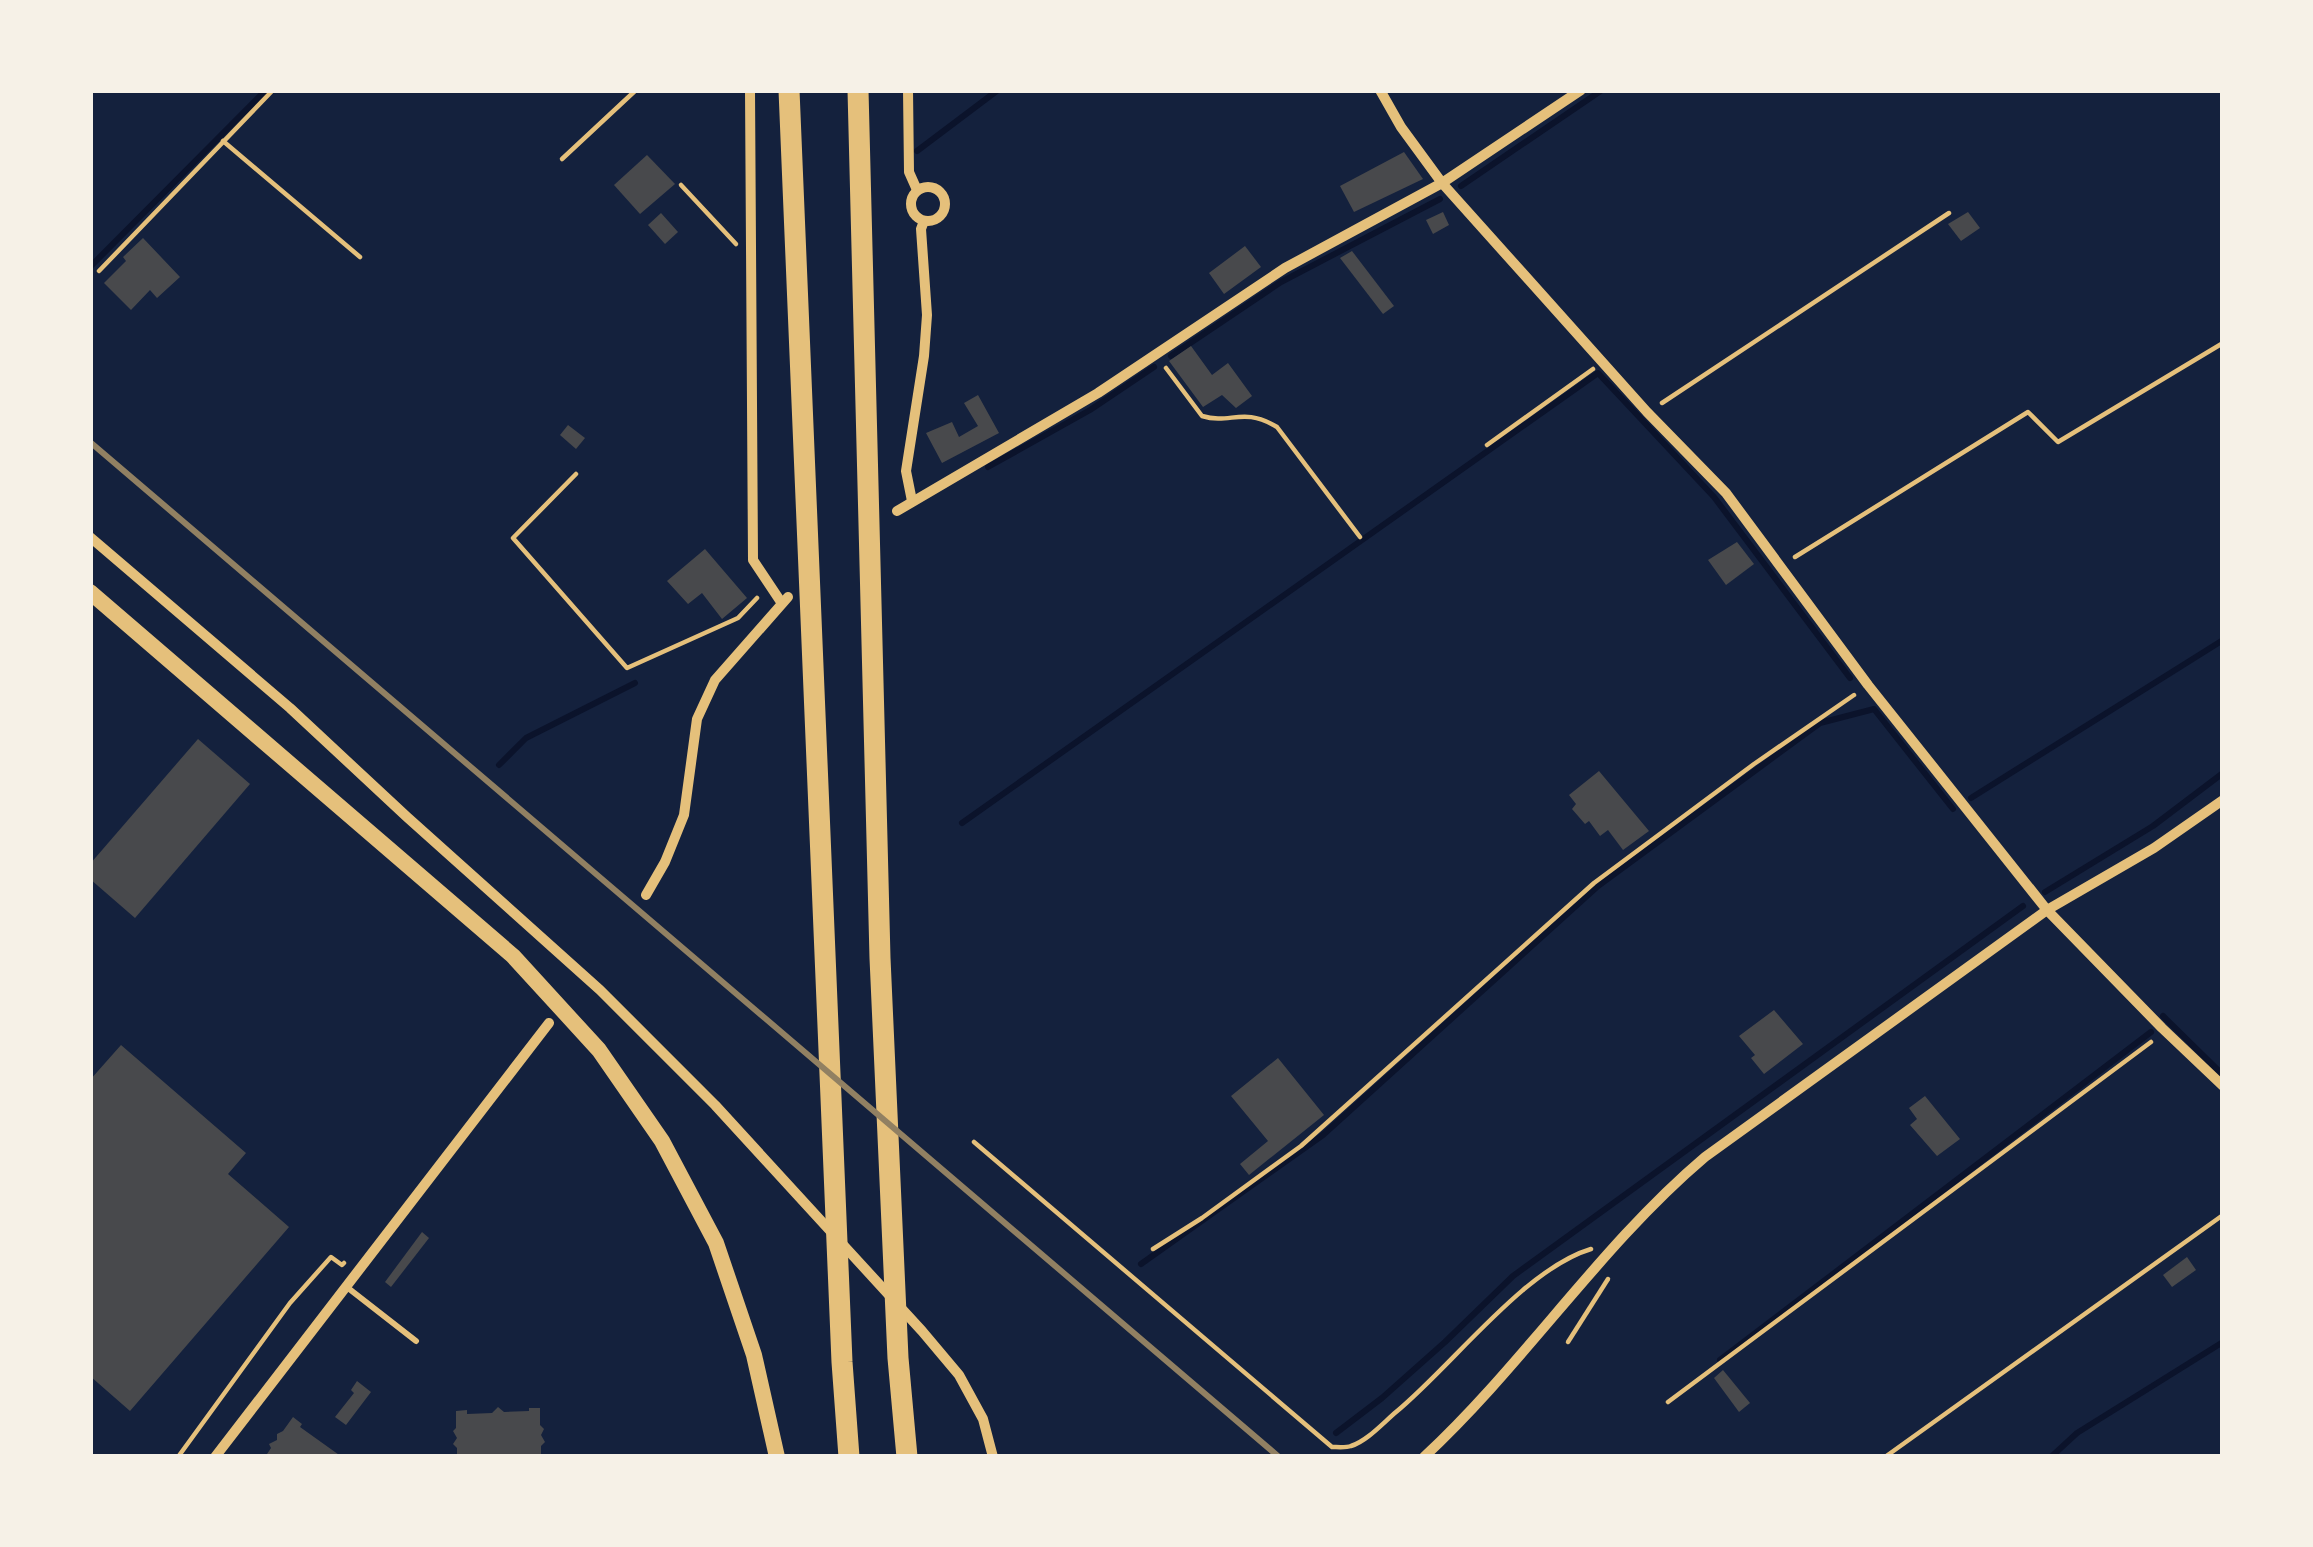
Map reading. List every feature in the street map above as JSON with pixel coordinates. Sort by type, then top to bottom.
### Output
[{"type":"highway","points":[[789,90],[849,1457]]},
{"type":"highway","points":[[857,90],[880,958],[898,1358],[907,1457]]},
{"type":"main road","points":[[90,592],[513,956],[599,1050],[662,1141],[716,1243],[754,1355],[777,1457]]},
{"type":"street","points":[[646,895],[684,815],[697,719],[715,680],[784,600],[753,560],[750,90]]},
{"type":"street","points":[[908,90],[909,172],[917,190]]},
{"type":"street","points":[[1380,90],[1442,183],[1726,493],[1868,685],[2047,910],[2223,1086]]},
{"type":"street","points":[[897,511],[1098,393],[1285,268],[1442,183],[1581,90]]},
{"type":"street","points":[[935,188],[946,200],[936,220],[924,220],[911,208],[917,190],[935,188]]},
{"type":"street","points":[[912,501],[906,471],[925,356],[924,220]]},
{"type":"street","points":[[90,537],[290,708],[600,990],[716,1105],[958,1375],[982,1419],[993,1457]]},
{"type":"street","points":[[1424,1457],[1458,1426],[1664,1192],[1705,1157],[2047,910],[2154,848],[2223,800]]},
{"type":"street","points":[[215,1457],[549,1023]]},
{"type":"lane","points":[[346,1286],[416,1341]]},
{"type":"path","points":[[99,271],[273,90]]},
{"type":"path","points":[[562,159],[636,90]]},
{"type":"path","points":[[223,141],[360,257]]},
{"type":"path","points":[[681,185],[742,250],[751,252]]},
{"type":"path","points":[[1647,412],[1949,213]]},
{"type":"path","points":[[1780,566],[2029,412],[2058,442],[2223,343]]},
{"type":"path","points":[[1155,354],[1202,416],[1244,414],[1277,427],[1360,537]]},
{"type":"path","points":[[1487,445],[1602,362]]},
{"type":"path","points":[[576,474],[513,538],[627,668],[738,618],[770,585]]},
{"type":"path","points":[[1153,1249],[1301,1146],[1594,883],[1868,685]]},
{"type":"path","points":[[1668,1402],[2152,1042],[2162,1028]]},
{"type":"path","points":[[974,1142],[1332,1447],[1348,1448],[1367,1436],[1542,1275],[1591,1249],[1611,1269],[1607,1285],[1568,1342]]},
{"type":"path","points":[[1885,1457],[2223,1215]]},
{"type":"path","points":[[178,1457],[290,1303],[331,1256],[342,1265],[356,1249]]},
{"type":"building","points":[[1404,152],[1423,179],[1354,212],[1340,186]]},
{"type":"building","points":[[647,155],[675,184],[640,214],[614,185]]},
{"type":"building","points":[[1443,212],[1449,225],[1433,234],[1426,220]]},
{"type":"building","points":[[1968,212],[1980,228],[1961,241],[1948,224]]},
{"type":"building","points":[[661,213],[678,232],[665,244],[648,225]]},
{"type":"building","points":[[143,238],[180,277],[157,298],[150,290],[131,310],[104,283]]},
{"type":"building","points":[[1245,246],[1261,267],[1224,294],[1209,273]]},
{"type":"building","points":[[1352,251],[1394,306],[1383,314],[1340,258]]},
{"type":"building","points":[[1191,346],[1212,375],[1228,363],[1252,396],[1236,408],[1222,395],[1203,407],[1169,361]]},
{"type":"building","points":[[978,395],[999,433],[942,463],[926,433],[952,422],[959,437],[978,426],[964,403]]},
{"type":"building","points":[[568,425],[585,438],[576,449],[560,435]]},
{"type":"building","points":[[1737,542],[1754,564],[1726,585],[1708,560]]},
{"type":"building","points":[[705,549],[747,598],[722,619],[702,593],[688,604],[667,581]]},
{"type":"building","points":[[198,739],[250,784],[135,918],[90,879],[90,864]]},
{"type":"building","points":[[1599,771],[1649,831],[1623,850],[1608,830],[1600,836],[1572,809],[1576,804],[1569,795]]},
{"type":"building","points":[[1774,1010],[1803,1044],[1764,1074],[1739,1036]]},
{"type":"building","points":[[121,1045],[246,1153],[228,1174],[289,1227],[130,1411],[90,1376],[90,1080]]},
{"type":"building","points":[[1278,1058],[1324,1115],[1249,1175],[1240,1164],[1268,1141],[1231,1096]]},
{"type":"building","points":[[1925,1096],[1960,1139],[1937,1156],[1910,1125],[1917,1119],[1909,1108]]},
{"type":"building","points":[[422,1232],[429,1238],[391,1287],[385,1282]]},
{"type":"building","points":[[2187,1257],[2196,1270],[2172,1287],[2163,1275]]},
{"type":"building","points":[[1723,1370],[1750,1403],[1739,1412],[1714,1378]]},
{"type":"building","points":[[357,1381],[371,1392],[346,1425],[335,1417],[354,1393],[351,1390]]},
{"type":"building","points":[[498,1407],[504,1412],[540,1408],[545,1442],[541,1457],[457,1457],[453,1444],[456,1411],[492,1413]]},
{"type":"building","points":[[293,1417],[342,1457],[265,1457],[269,1444]]},
{"type":"waterway","points":[[90,267],[266,90]]},
{"type":"waterway","points":[[917,151],[998,90]]},
{"type":"waterway","points":[[1461,186],[1602,90]]},
{"type":"waterway","points":[[1171,356],[1281,282],[1440,199]]},
{"type":"waterway","points":[[988,467],[1090,410],[1154,367]]},
{"type":"waterway","points":[[962,823],[1598,373],[1714,497],[1850,678]]},
{"type":"waterway","points":[[1971,798],[2223,640]]},
{"type":"waterway","points":[[499,765],[526,738],[635,683]]},
{"type":"waterway","points":[[1141,1264],[1323,1135],[1598,886],[1820,723],[1874,709],[1953,809]]},
{"type":"waterway","points":[[2045,892],[2153,826],[2223,773]]},
{"type":"waterway","points":[[1336,1433],[1382,1398],[1513,1276],[2023,906]]},
{"type":"waterway","points":[[2163,1016],[2223,1075]]},
{"type":"waterway","points":[[1720,1360],[2151,1032]]},
{"type":"waterway","points":[[2051,1457],[2077,1433],[2223,1342]]},
{"type":"railway","points":[[90,442],[1279,1457]]}]
